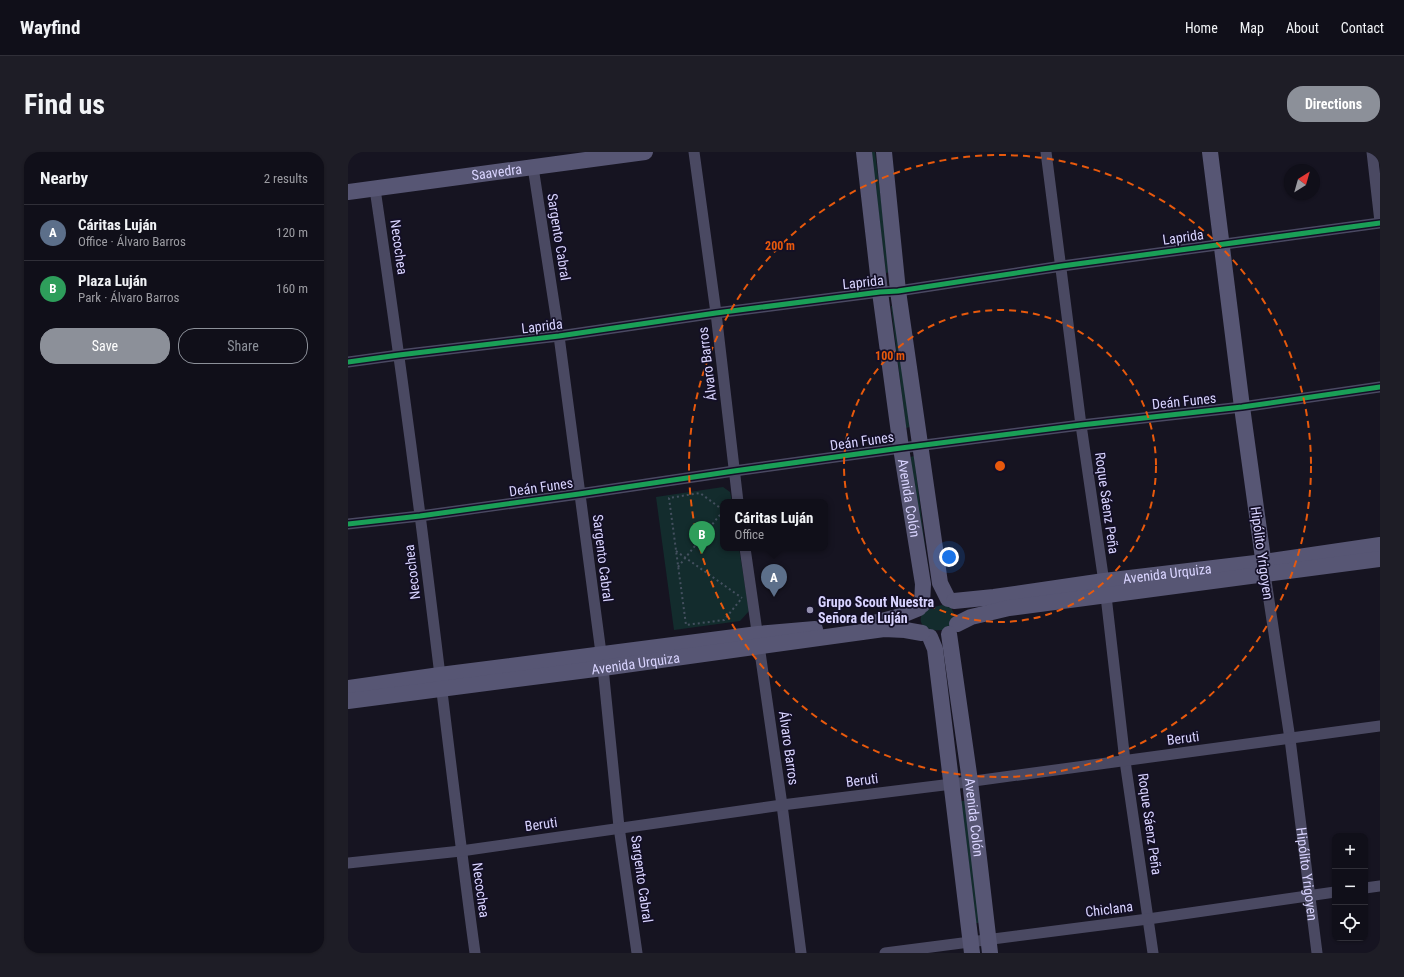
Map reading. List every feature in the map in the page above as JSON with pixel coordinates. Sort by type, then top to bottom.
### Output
[{"type":"main road","name":"Saavedra","points":[[348,192],[645,152]]},
{"type":"main road","name":"Avenida Colón","points":[[864,152],[880,292],[901,448],[923,584],[921,606]]},
{"type":"main road","name":"Avenida Colón","points":[[884,152],[898,291],[940,583],[951,600]]},
{"type":"main road","name":"Hipólito Yrigoyen","points":[[1210,152],[1264,568]]},
{"type":"main road","name":"Avenida Urquiza","points":[[1264,568],[1380,545]]},
{"type":"main road","name":"Avenida Urquiza","points":[[951,600],[1105,588],[1264,568],[1380,559]]},
{"type":"main road","name":"Avenida Urquiza","points":[[953,629],[971,617],[1105,588]]},
{"type":"main road","points":[[951,600],[958,606],[961,612],[961,618],[953,629],[940,637],[926,635],[918,628],[915,621],[916,615],[921,606],[930,601],[951,600]]},
{"type":"main road","name":"Avenida Urquiza","points":[[348,688],[441,682],[759,640],[870,624],[897,617],[921,606]]},
{"type":"main road","name":"Avenida Urquiza","points":[[759,640],[884,629],[905,630],[926,635]]},
{"type":"main road","name":"Avenida Colón","points":[[953,629],[989,946]]},
{"type":"main road","name":"Avenida Colón","points":[[926,635],[935,649],[971,948]]},
{"type":"main road","name":"Avenida Urquiza","points":[[348,701],[441,682]]},
{"type":"street","name":"Álvaro Barros","points":[[694,152],[716,313],[738,499]]},
{"type":"street","name":"Roque Sáenz Peña","points":[[1046,152],[1062,266],[1081,425],[1105,588],[1126,761],[1154,953]]},
{"type":"street","points":[[1372,152],[1380,222]]},
{"type":"street","name":"Sargento Cabral","points":[[533,167],[559,336],[601,661],[619,827],[637,953]]},
{"type":"street","name":"Necochea","points":[[375,189],[399,355],[475,953]]},
{"type":"street","name":"Laprida","points":[[348,362],[559,336],[716,313],[898,291],[1062,266],[1380,222]]},
{"type":"street","name":"Deán Funes","points":[[348,524],[420,516],[901,448],[1081,425],[1242,407],[1380,387]]},
{"type":"street","name":"Álvaro Barros","points":[[745,551],[747,597],[759,640],[801,953]]},
{"type":"street","name":"Hipólito Yrigoyen","points":[[1264,568],[1290,739],[1317,953]]},
{"type":"street","name":"Beruti","points":[[348,863],[461,851],[619,827],[1126,761],[1380,726]]},
{"type":"street","points":[[1368,888],[1380,886]]},
{"type":"street","name":"Chiclana","points":[[885,953],[989,946],[1148,919],[1332,892]]},
{"type":"path","points":[[676,551],[747,597],[724,620],[686,625],[678,567],[669,498],[700,493],[720,508]]},
{"type":"path","points":[[678,567],[720,514]]},
{"type":"green space","points":[[871,152],[875,152],[890,272],[886,273]]},
{"type":"green space","points":[[891,306],[895,306],[910,427],[906,428]]},
{"type":"green space","points":[[914,456],[929,578],[910,457]]},
{"type":"green space","points":[[723,487],[730,492],[731,499],[720,499],[720,551],[739,551],[749,611],[740,621],[674,630],[656,497]]},
{"type":"green space","points":[[942,605],[951,608],[955,618],[952,625],[946,629],[937,630],[928,629],[922,625],[921,618],[926,609]]},
{"type":"green space","points":[[961,801],[965,801],[980,923],[976,923]]},
{"type":"cycle path","points":[[348,362],[559,336],[716,313],[898,291],[1062,266],[1380,223]]},
{"type":"cycle path","points":[[348,524],[420,516],[901,448],[1081,425],[1242,407],[1380,387]]},
{"type":"place","name":"Plaza Luján","points":[[702,554]]},
{"type":"place","name":"Cáritas Luján","points":[[774,597]]},
{"type":"place","name":"Grupo Scout Nuestra Señora de Luján","points":[[810,610]]}]
